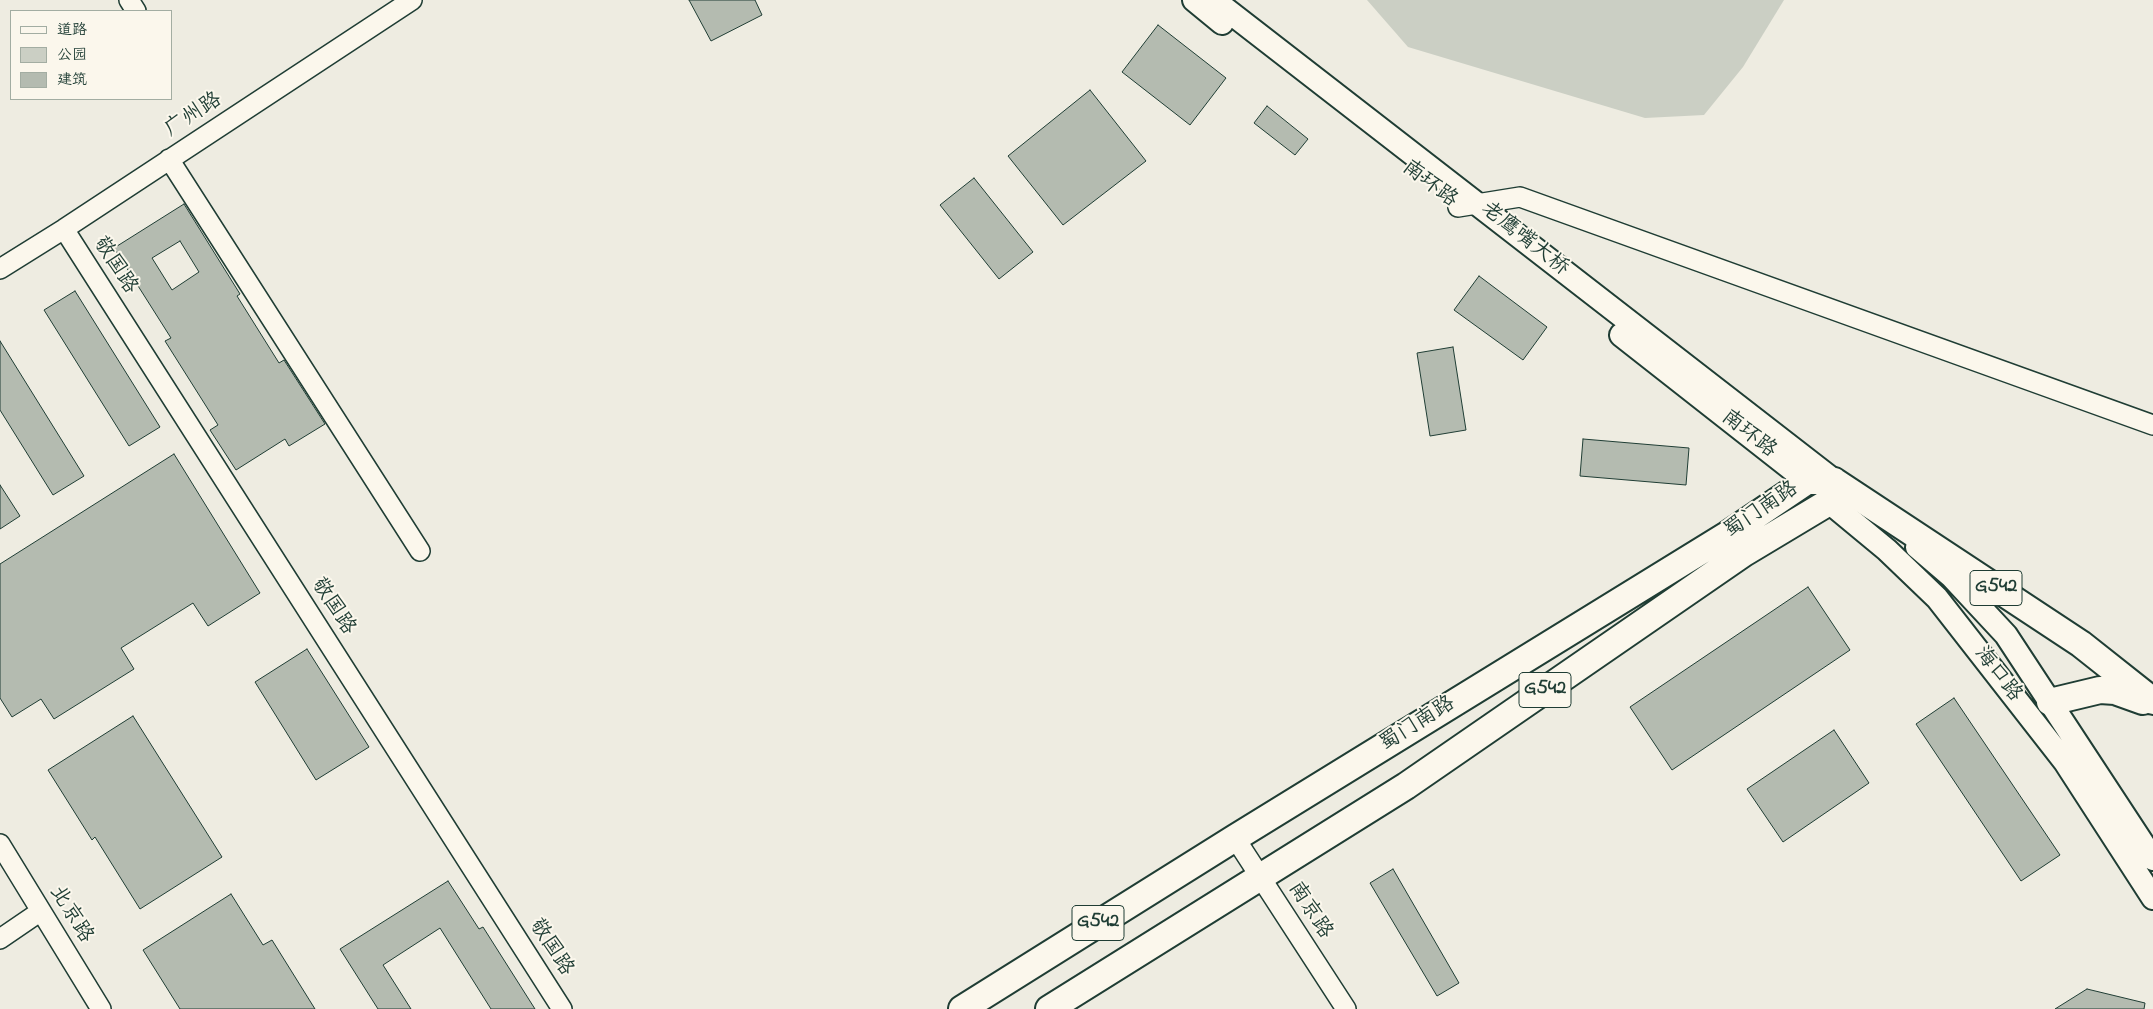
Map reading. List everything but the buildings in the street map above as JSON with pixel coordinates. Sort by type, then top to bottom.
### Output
[{"type":"highway","name":"海口路","points":[[1807,481],[1831,491]]},
{"type":"highway","name":"蜀门南路","points":[[962,1009],[1234,838],[1728,535],[1807,481]]},
{"type":"highway","name":"蜀门南路","points":[[1049,1009],[1406,786],[1831,491]]},
{"type":"highway","name":"G542","points":[[1831,491],[2080,644],[2153,703]]},
{"type":"highway","points":[[2050,702],[2100,690],[2108,690],[2130,694],[2153,703]]},
{"type":"main road","name":"南环路","points":[[1194,0],[1468,206],[1807,481]]},
{"type":"main road","name":"老鹰嘴大桥","points":[[1214,0],[1468,206],[1831,491]]},
{"type":"main road","name":"海口路","points":[[1831,491],[1904,536],[1952,577],[2006,635],[2153,859]]},
{"type":"main road","name":"海口路","points":[[1831,491],[1887,550],[1937,598],[2065,762],[2153,898]]},
{"type":"street","name":"广州路","points":[[0,269],[412,0]]},
{"type":"street","points":[[170,159],[420,550]]},
{"type":"street","points":[[1468,206],[1520,197],[2153,425]]},
{"type":"street","name":"敬国路","points":[[64,229],[562,1009]]},
{"type":"street","name":"南京路","points":[[1234,838],[1346,1009]]},
{"type":"street","name":"北京路","points":[[0,844],[102,1009]]},
{"type":"street","points":[[0,939],[41,911]]},
{"type":"green space","points":[[1367,0],[1784,0],[1743,67],[1704,115],[1645,118],[1408,47]]}]
